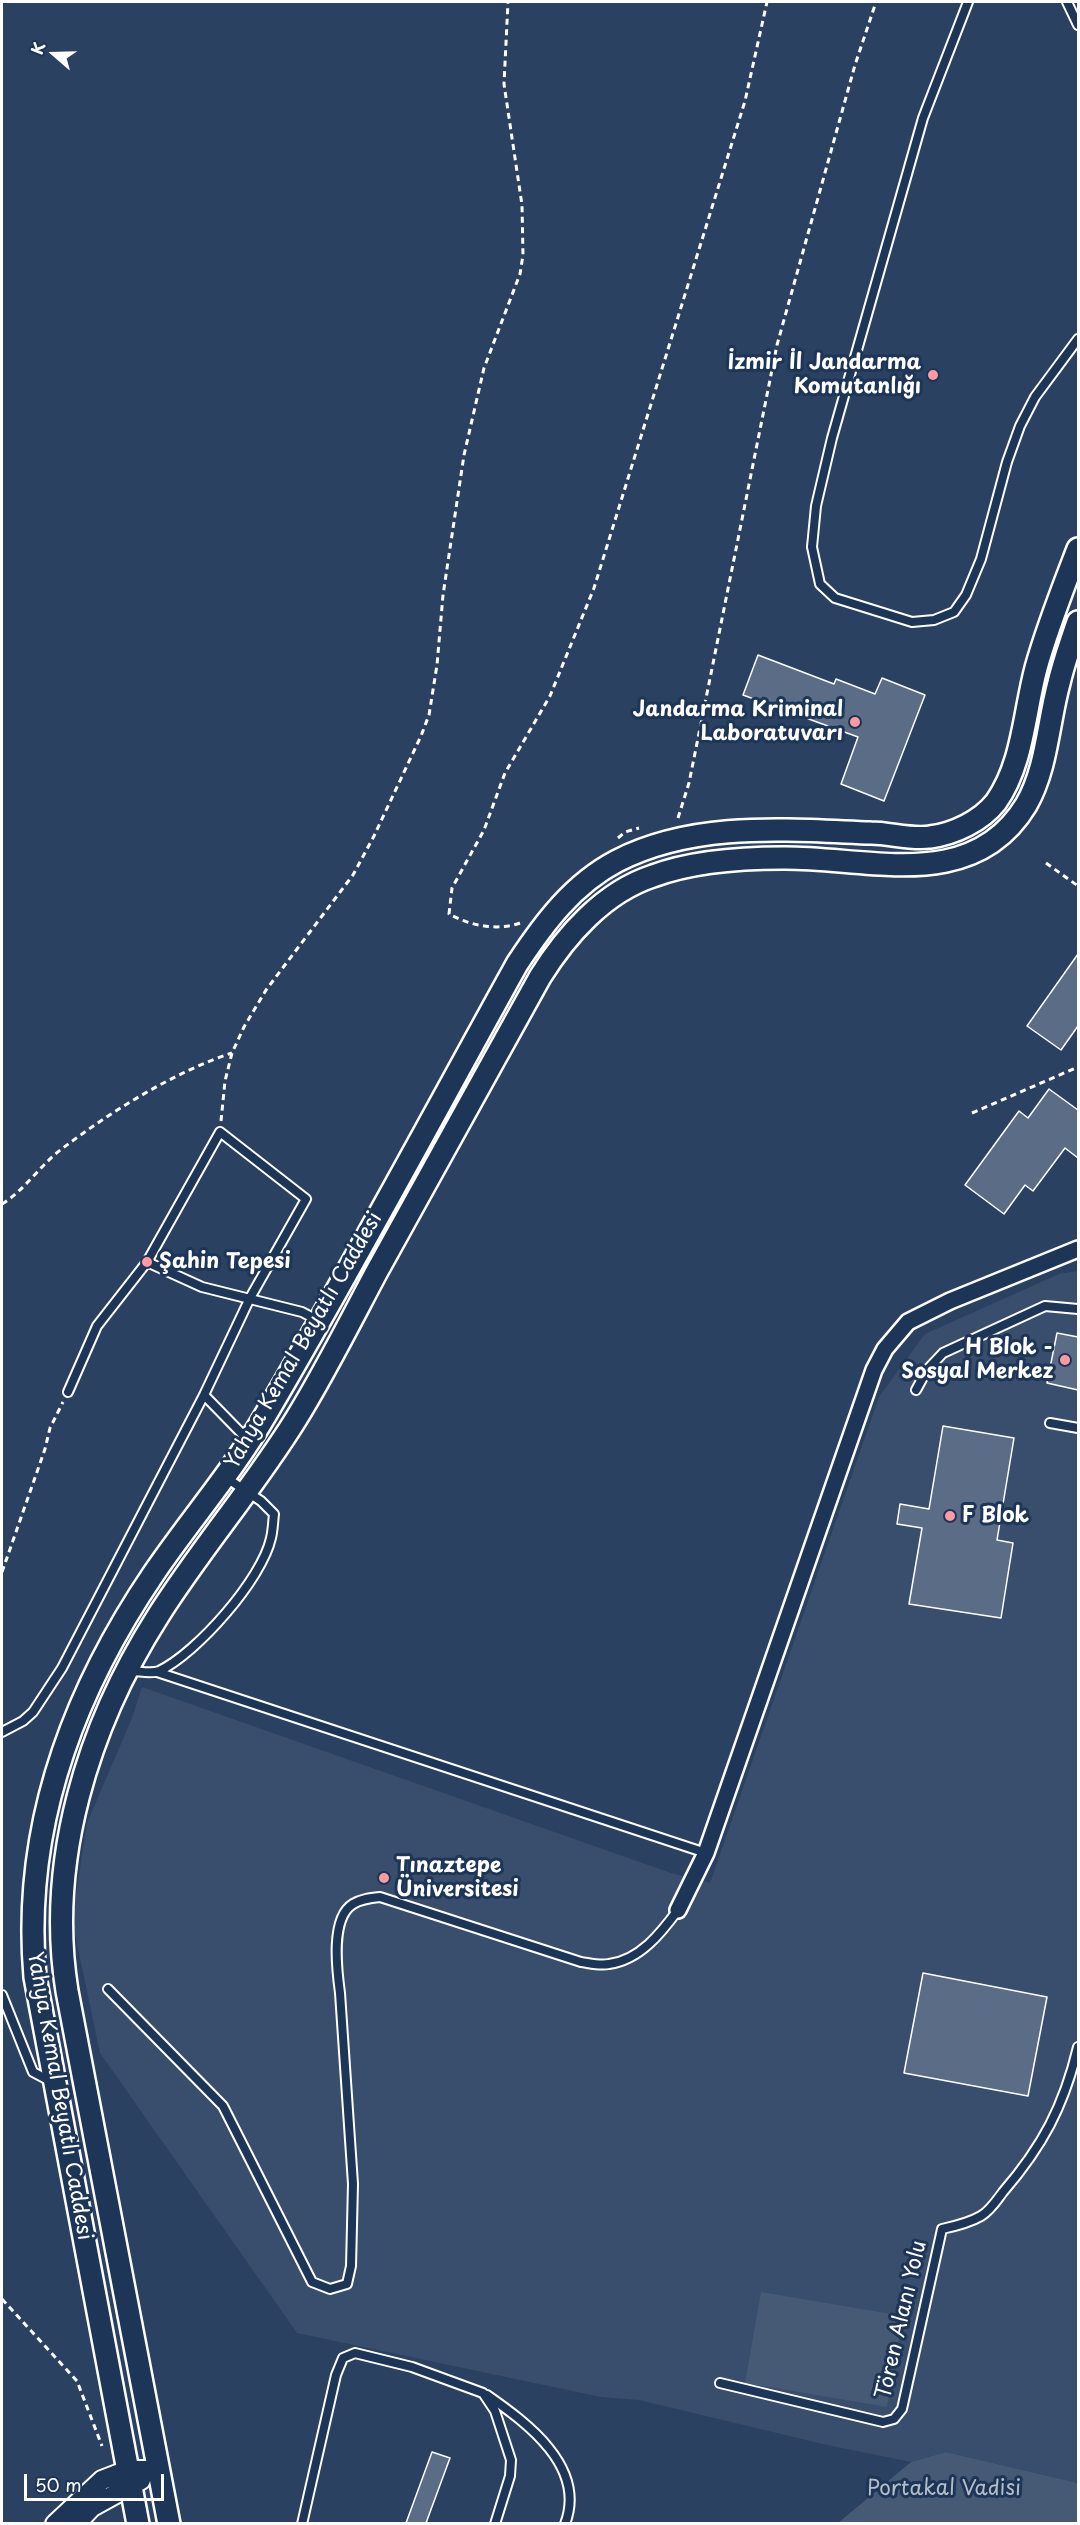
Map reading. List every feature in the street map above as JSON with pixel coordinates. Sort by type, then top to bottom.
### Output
[{"type":"main road","name":"Yahya Kemal Beyatlı Caddesi","points":[[138,2523],[35,1977],[32,1910],[39,1840],[57,1769],[74,1721],[110,1645],[155,1571],[250,1442],[321,1322],[511,974],[533,940],[565,901],[595,875],[617,862],[661,844],[705,834],[779,830],[882,833],[928,838],[967,825],[984,816],[1009,780],[1016,762],[1037,665],[1078,549]]},
{"type":"main road","name":"Yahya Kemal Beyatlı Caddesi","points":[[169,2523],[67,1991],[60,1940],[61,1889],[74,1815],[90,1757],[126,1671],[159,1614],[297,1417],[553,956],[590,916],[629,886],[652,876],[695,865],[784,858],[913,866],[960,859],[983,848],[1014,821],[1026,805],[1036,783],[1059,683],[1078,622]]},
{"type":"main road","points":[[346,1274],[369,1286]]},
{"type":"street","points":[[678,1910],[706,1853],[874,1370],[885,1349],[908,1322],[950,1301],[1078,1248]]},
{"type":"street","points":[[75,2523],[92,2507],[158,2470]]},
{"type":"street","points":[[55,2523],[102,2480],[131,2486]]},
{"type":"lane","points":[[968,2],[923,118],[832,438],[816,506],[812,548],[820,584],[835,598],[912,622],[934,620],[954,612],[966,595],[981,559],[1007,462],[1020,426],[1035,397],[1078,339]]},
{"type":"lane","points":[[1066,2],[1078,25]]},
{"type":"lane","points":[[2,1732],[23,1721],[33,1712],[62,1668],[204,1395],[250,1298],[306,1199],[220,1132],[147,1262],[98,1326],[68,1392]]},
{"type":"lane","points":[[147,1262],[202,1287],[302,1312],[321,1322]]},
{"type":"lane","points":[[916,1390],[927,1370],[944,1353],[1045,1306],[1078,1309]]},
{"type":"lane","points":[[204,1395],[250,1442]]},
{"type":"lane","points":[[1050,1423],[1078,1428]]},
{"type":"lane","points":[[157,1672],[188,1651],[229,1611],[260,1564],[271,1539],[274,1514],[261,1501],[225,1477]]},
{"type":"lane","points":[[126,1671],[157,1672],[706,1853]]},
{"type":"lane","points":[[108,1989],[223,2106],[312,2282],[330,2289],[347,2284],[351,2254],[353,2184],[336,1962],[338,1936],[344,1912],[365,1899],[380,1897],[581,1962],[609,1965],[647,1946],[663,1931],[678,1910]]},
{"type":"lane","points":[[2,1995],[33,2072],[54,2083]]},
{"type":"lane","name":"Tören Alanı Yolu","points":[[720,2383],[883,2422],[894,2419],[902,2409],[942,2229],[960,2226],[984,2215],[1008,2186],[1048,2130],[1063,2101],[1078,2047]]},
{"type":"lane","points":[[302,2523],[336,2375],[343,2358],[355,2353],[412,2367],[483,2393],[520,2417],[540,2437],[557,2460],[571,2495],[565,2523]]},
{"type":"lane","points":[[483,2393],[495,2411],[511,2460],[510,2476],[495,2523]]},
{"type":"path","points":[[220,1132],[225,1081],[232,1053],[244,1027],[266,990],[353,875],[374,836],[429,715],[437,665],[443,595],[464,455],[484,368],[520,273],[523,255],[522,205],[504,84],[508,2]]},
{"type":"path","points":[[522,922],[507,928],[467,923],[449,914],[452,888],[484,830],[505,773],[550,696],[594,588],[742,112],[767,2]]},
{"type":"path","points":[[661,844],[679,818],[689,783],[777,345],[855,65],[876,2]]},
{"type":"path","points":[[669,820],[679,818]]},
{"type":"path","points":[[616,839],[625,832],[648,826]]},
{"type":"path","points":[[1046,863],[1078,886]]},
{"type":"path","points":[[2,1204],[62,1149],[104,1120],[172,1078],[207,1061],[232,1053]]},
{"type":"path","points":[[972,1113],[1078,1067]]},
{"type":"path","points":[[2,1572],[42,1460],[55,1416],[68,1392]]},
{"type":"path","points":[[2,2300],[77,2380],[102,2446],[124,2449]]},
{"type":"shaded area","name":"Tınaztepe Üniversitesi","points":[[1078,1271],[1078,2483],[946,2452],[911,2462],[827,2445],[639,2400],[601,2397],[297,2333],[100,2053],[72,1920],[87,1823],[132,1718],[142,1687],[671,1873],[710,1883],[879,1397],[925,1334],[1059,1274]]},
{"type":"green space","points":[[761,2292],[903,2316],[887,2407],[745,2383]]},
{"type":"green space","name":"Portakal Vadisi","points":[[946,2452],[1078,2483],[1078,2523],[838,2523],[911,2462]]},
{"type":"building","points":[[758,655],[834,684],[836,679],[875,694],[882,678],[925,695],[884,801],[841,784],[858,737],[743,695]]},
{"type":"building","points":[[1078,954],[1078,1026],[1061,1050],[1027,1026]]},
{"type":"building","points":[[1049,1089],[1078,1110],[1078,1158],[1065,1148],[1033,1191],[1025,1185],[1004,1214],[965,1185],[1019,1111],[1028,1118]]},
{"type":"building","name":"H Blok - Sosyal Merkez","points":[[1057,1333],[1078,1337],[1078,1390],[1047,1383]]},
{"type":"building","name":"F Blok","points":[[943,1426],[1014,1438],[997,1540],[1013,1543],[1001,1618],[909,1604],[922,1528],[897,1524],[900,1504],[929,1509]]},
{"type":"building","points":[[923,1973],[1047,1997],[1028,2096],[904,2073]]},
{"type":"building","points":[[432,2452],[450,2458],[426,2523],[406,2523]]},
{"type":"place","name":"İzmir İl Jandarma Komutanlığı","points":[[933,375]]},
{"type":"place","name":"Jandarma Kriminal Laboratuvarı","points":[[855,722]]},
{"type":"place","name":"Şahin Tepesi","points":[[147,1262]]},
{"type":"place","name":"H Blok - Sosyal Merkez","points":[[1065,1360]]},
{"type":"place","name":"F Blok","points":[[950,1516]]},
{"type":"place","name":"Tınaztepe Üniversitesi","points":[[384,1878]]}]
